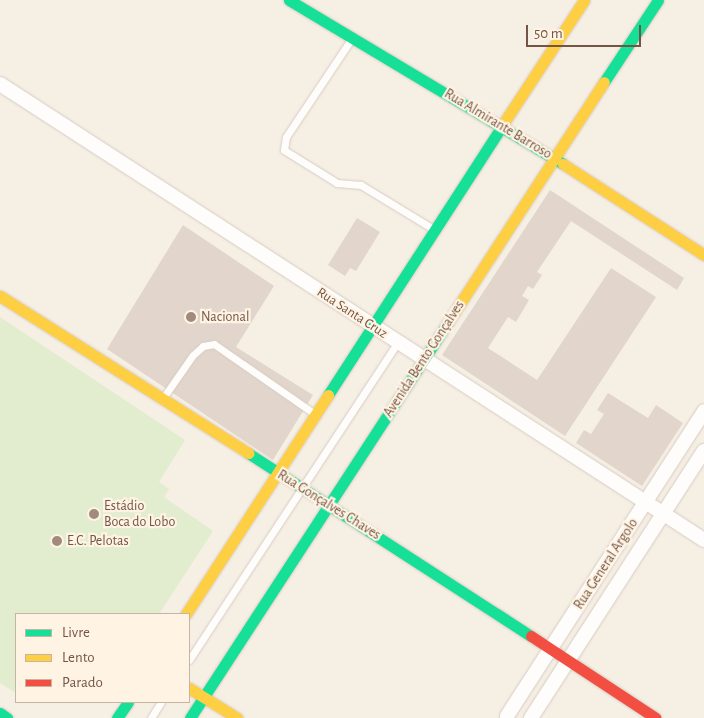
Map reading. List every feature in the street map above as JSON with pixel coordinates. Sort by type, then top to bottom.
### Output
[{"type":"main road","name":"Rua Almirante Barroso","points":[[289,0],[504,126],[704,255]]},
{"type":"main road","points":[[187,613],[280,474],[373,326],[584,0]]},
{"type":"main road","name":"Avenida Bento Gonçalves","points":[[190,718],[658,0]]},
{"type":"main road","name":"Rua Gonçalves Chaves","points":[[0,296],[304,488],[656,718]]},
{"type":"main road","points":[[190,689],[237,718]]},
{"type":"main road","points":[[118,718],[127,703]]},
{"type":"main road","points":[[0,713],[7,718]]},
{"type":"street","name":"Rua Santa Cruz","points":[[0,84],[704,540]]},
{"type":"street","name":"Rua General Argolo","points":[[507,716],[704,411]]},
{"type":"street","name":"Rua General Argolo","points":[[531,718],[704,451]]},
{"type":"lane","points":[[352,37],[286,136],[284,150],[337,183],[361,185],[436,230]]},
{"type":"lane","points":[[190,659],[398,343]]},
{"type":"lane","points":[[162,399],[193,354],[203,346],[214,344],[317,415]]},
{"type":"lane","points":[[151,718],[160,703]]},
{"type":"green space","name":"Estádio Boca do Lobo","points":[[0,317],[185,440],[159,482],[169,489],[164,497],[213,531],[160,613],[15,613],[15,692],[0,683]]},
{"type":"building","points":[[550,190],[684,278],[677,290],[571,221],[537,272],[542,275],[533,289],[528,286],[522,296],[529,300],[516,322],[508,317],[488,348],[537,380],[611,268],[656,297],[565,436],[442,355]]},
{"type":"building","points":[[357,218],[380,232],[356,271],[350,268],[345,276],[328,265]]},
{"type":"building","name":"Nacional","points":[[183,225],[274,286],[236,347],[313,395],[273,460],[107,349]]},
{"type":"building","points":[[608,393],[648,418],[656,405],[683,423],[642,486],[576,443],[584,430],[591,434],[604,414],[597,410]]},
{"type":"traffic: fast","points":[[289,0],[563,164]]},
{"type":"traffic: fast","points":[[604,82],[658,0]]},
{"type":"traffic: fast","points":[[328,395],[503,124]]},
{"type":"traffic: fast","points":[[190,718],[448,322]]},
{"type":"traffic: fast","points":[[248,453],[531,636]]},
{"type":"traffic: fast","points":[[117,718],[127,703]]},
{"type":"traffic: fast","points":[[0,713],[7,718]]},
{"type":"traffic: slow","points":[[503,124],[584,0]]},
{"type":"traffic: slow","points":[[448,322],[604,82]]},
{"type":"traffic: slow","points":[[563,164],[704,255]]},
{"type":"traffic: slow","points":[[0,296],[248,453]]},
{"type":"traffic: slow","points":[[187,613],[328,395]]},
{"type":"traffic: slow","points":[[190,689],[237,718]]},
{"type":"traffic: jam","points":[[531,636],[656,718]]},
{"type":"place","name":"Nacional","points":[[191,317]]},
{"type":"place","name":"Estádio Boca do Lobo","points":[[94,514]]},
{"type":"place","name":"E.C. Pelotas","points":[[57,541]]}]
